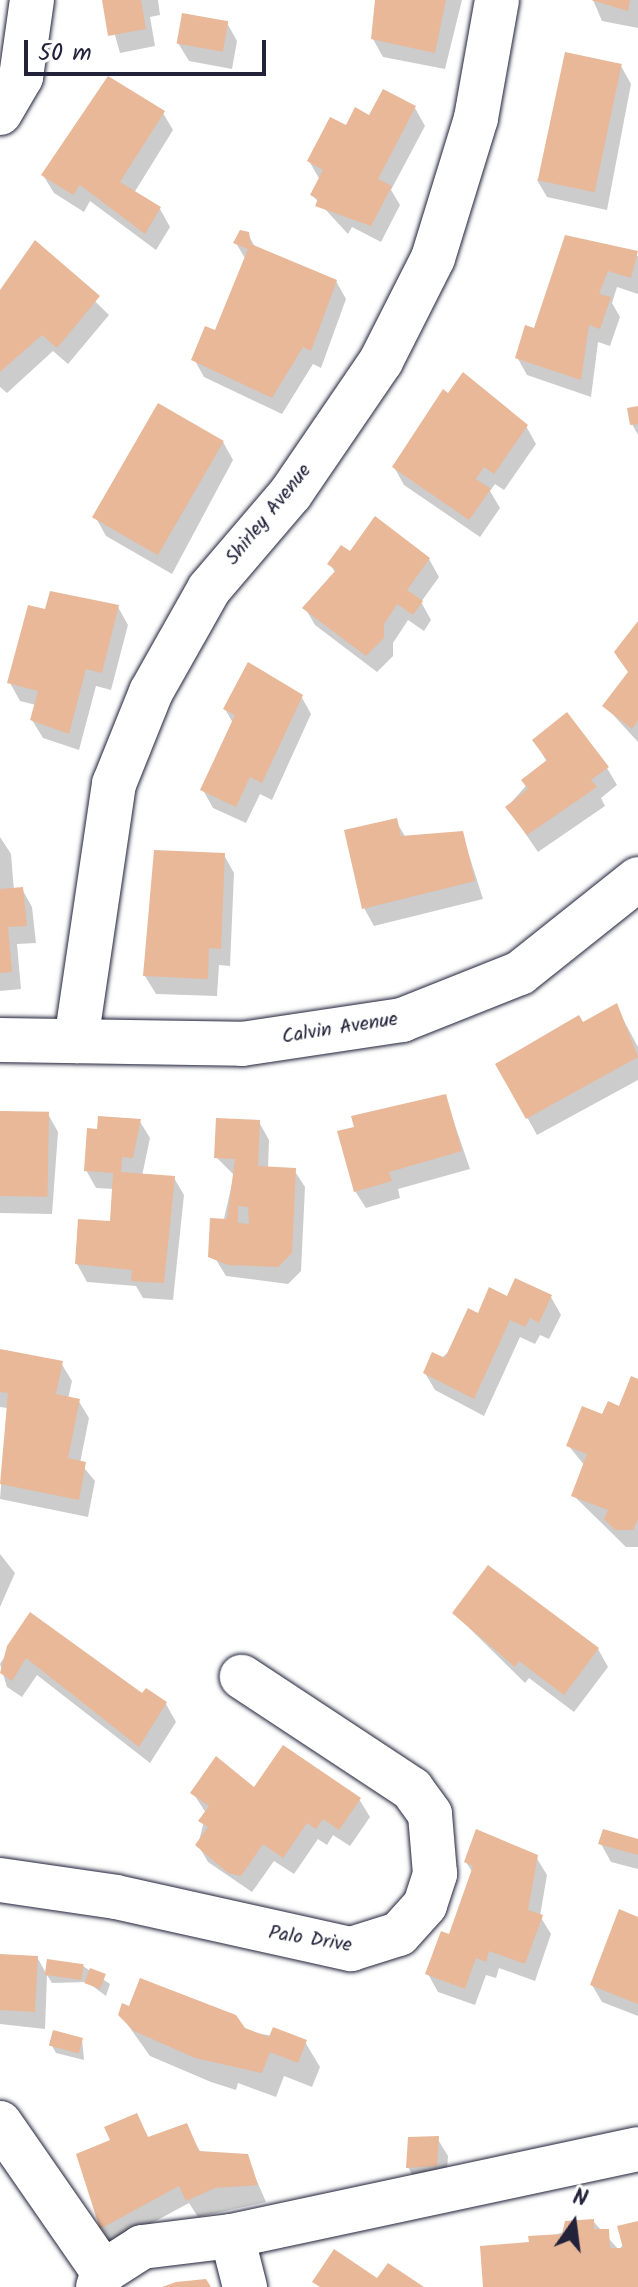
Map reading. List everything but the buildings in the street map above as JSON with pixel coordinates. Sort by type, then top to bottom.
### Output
[{"type":"street","points":[[0,113],[21,77],[32,0]]},
{"type":"street","name":"Shirley Avenue","points":[[76,1041],[114,784],[151,692],[209,589],[291,493],[381,361],[433,258],[476,118],[497,0]]},
{"type":"street","name":"Calvin Avenue","points":[[0,1040],[242,1044],[402,1020],[520,973],[638,879]]},
{"type":"street","name":"Palo Drive","points":[[0,1880],[116,1897],[351,1949],[399,1934],[425,1905],[435,1874],[430,1814],[412,1789],[242,1677]]},
{"type":"street","points":[[0,2123],[100,2279],[142,2247],[232,2236],[638,2149]]},
{"type":"street","points":[[232,2236],[245,2287]]}]
